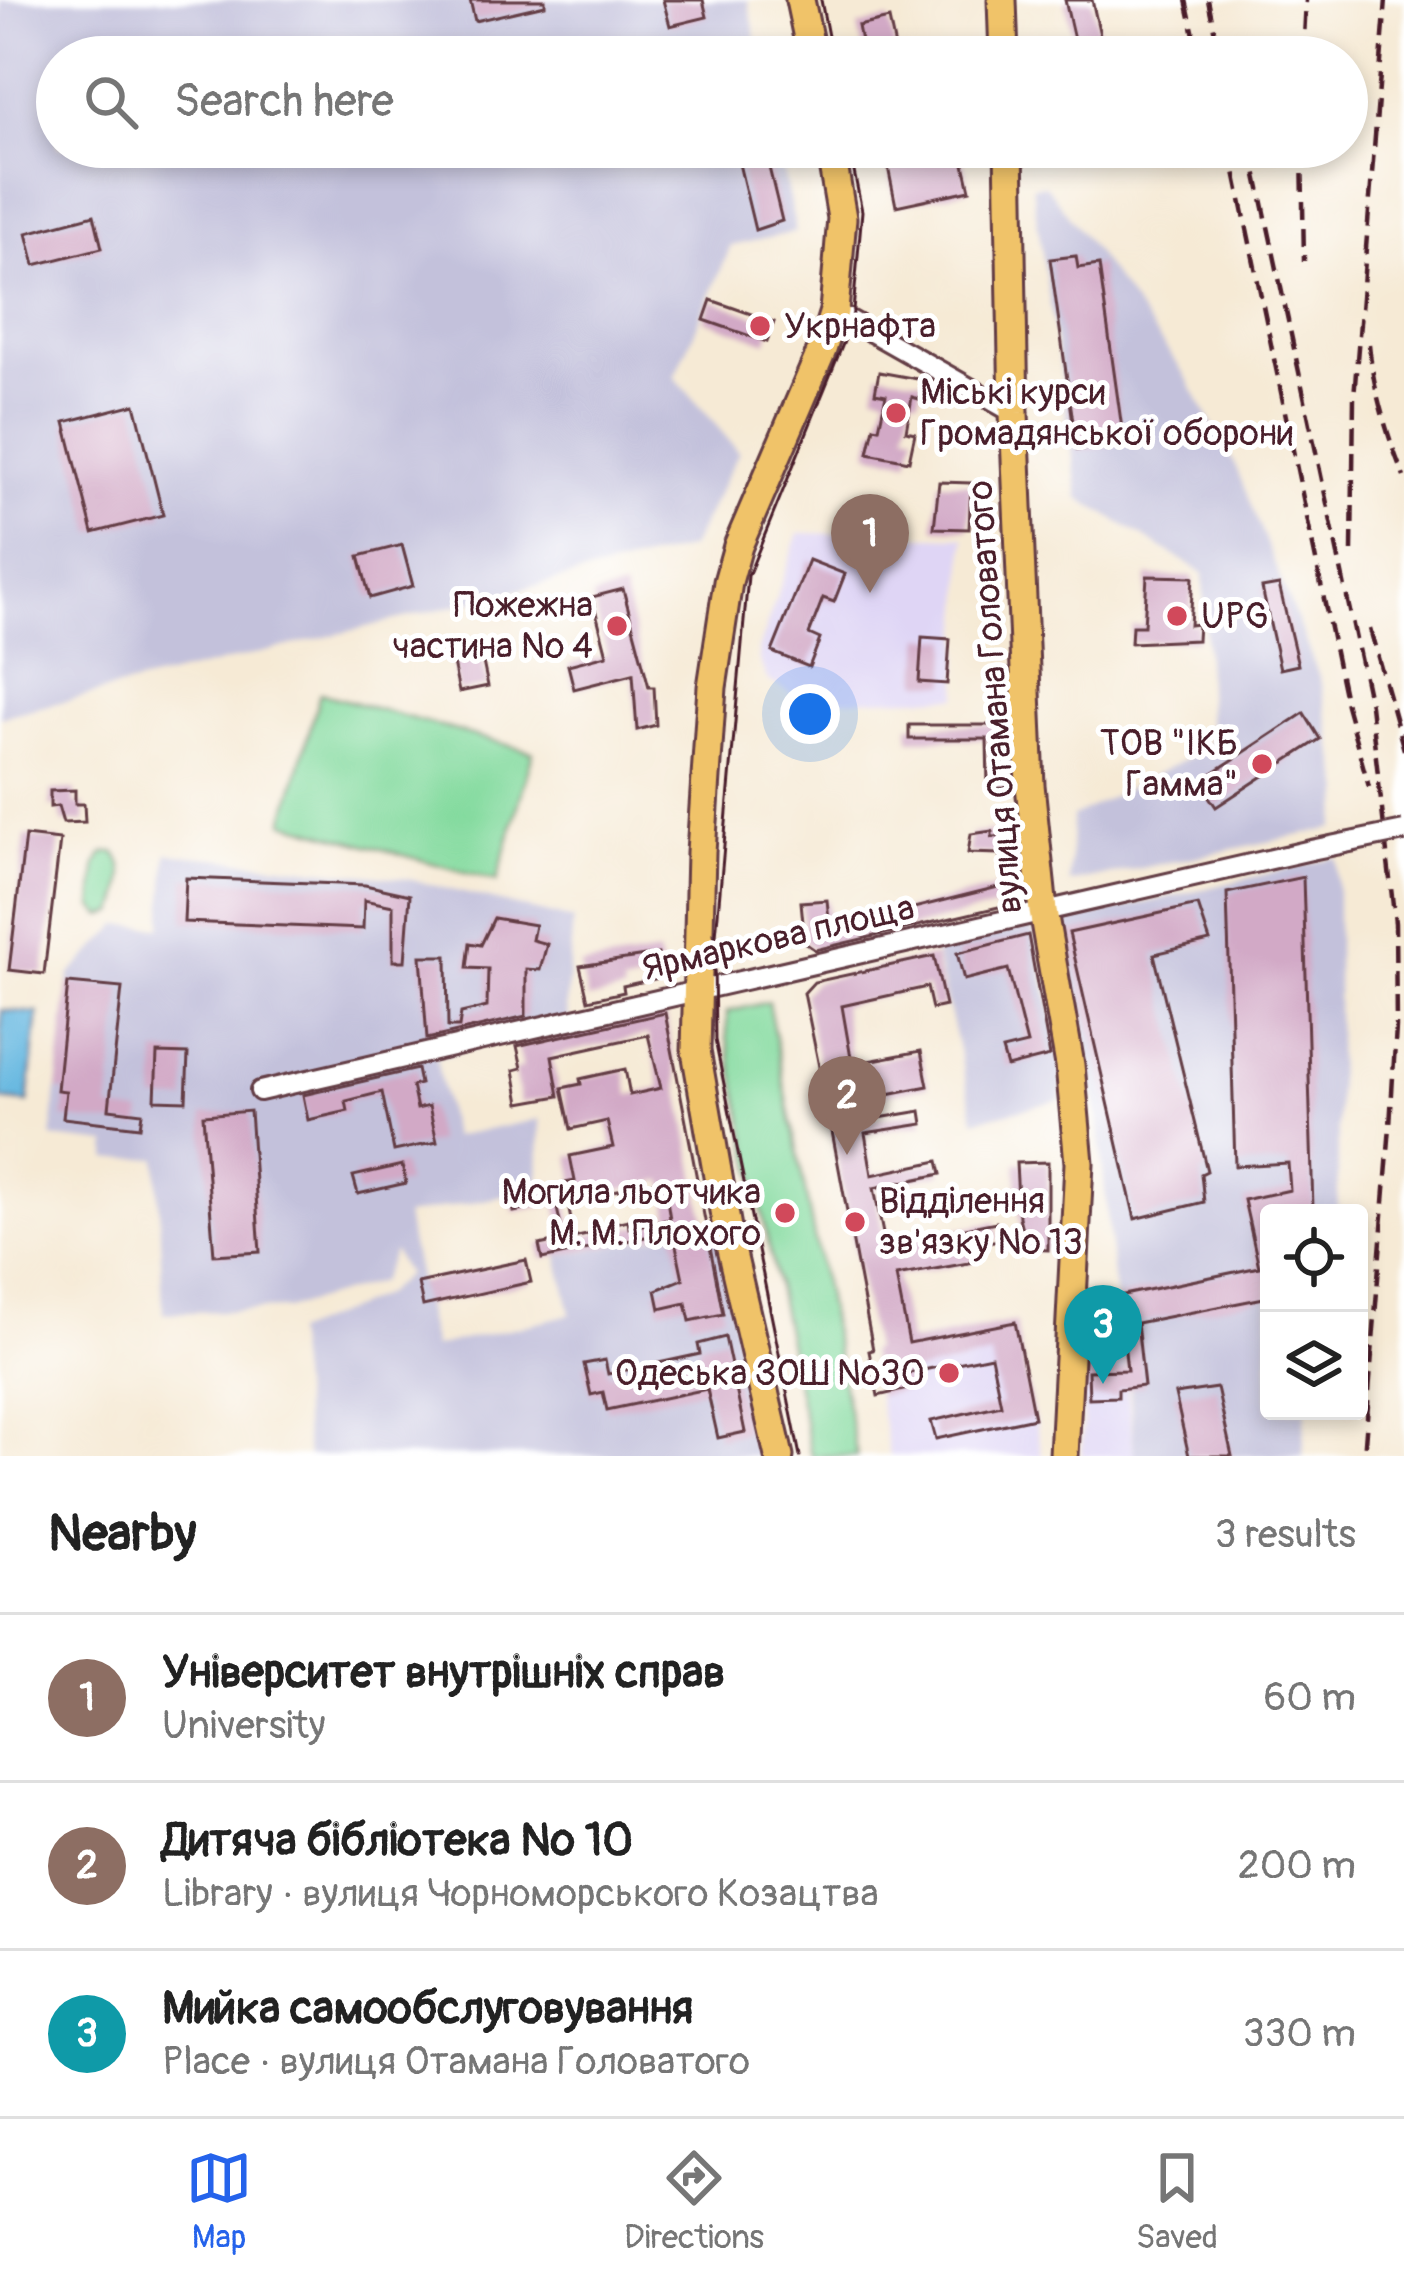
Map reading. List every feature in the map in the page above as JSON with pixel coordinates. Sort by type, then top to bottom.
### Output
[{"type":"main road","points":[[800,0],[808,36]]},
{"type":"main road","points":[[1002,0],[1003,36]]},
{"type":"main road","points":[[778,1456],[730,1245],[696,1051],[697,990],[712,688],[728,582],[738,546],[822,350],[834,311],[842,218],[834,168]]},
{"type":"main road","name":"вулиця Отамана Головатого","points":[[1009,168],[1030,784],[1079,1162],[1064,1456]]},
{"type":"street","points":[[834,311],[1014,413]]},
{"type":"street","name":"Ярмаркова площа","points":[[260,1091],[1404,831]]},
{"type":"shaded area","points":[[0,0],[748,0],[756,36],[36,36],[36,168],[782,168],[796,232],[731,246],[675,377],[739,452],[690,548],[0,717]]},
{"type":"shaded area","points":[[1046,185],[1184,373],[1236,467],[1320,679],[1343,791],[1335,828],[1069,883],[1072,817],[1209,747],[1203,573],[1079,498],[1032,186]]},
{"type":"shaded area","points":[[799,533],[965,537],[958,697],[825,700],[792,694],[768,680],[758,650]]},
{"type":"shaded area","points":[[167,853],[408,879],[573,920],[566,1007],[570,1025],[436,1058],[452,1137],[540,1119],[539,1189],[405,1216],[433,1347],[571,1314],[558,1256],[717,1224],[757,1456],[307,1456],[293,1333],[383,1295],[406,1275],[393,1251],[380,1282],[287,1309],[163,1313],[157,1158],[108,1159],[108,1144],[51,1138],[70,975],[119,925],[162,927]]},
{"type":"shaded area","points":[[1337,857],[1338,1204],[1260,1204],[1260,1420],[1305,1420],[1303,1456],[1134,1456],[1098,1115],[1057,924]]},
{"type":"shaded area","points":[[1032,927],[1064,1064],[1061,1100],[975,1120],[934,949]]},
{"type":"shaded area","name":"Одеська ЗОШ №30","points":[[1015,1322],[1042,1456],[889,1456],[869,1351]]},
{"type":"shaded area","points":[[1085,1332],[1123,1344],[1134,1456],[1082,1456]]},
{"type":"green space","points":[[320,693],[533,752],[497,881],[284,822]]},
{"type":"green space","points":[[115,852],[122,865],[122,890],[115,913],[103,916],[93,907],[96,865],[104,853]]},
{"type":"green space","points":[[768,1002],[857,1456],[812,1456],[810,1451],[727,1038],[727,1012]]},
{"type":"water","points":[[2,1010],[38,1013],[28,1103],[0,1100]]},
{"type":"building","points":[[470,0],[545,0],[545,5],[475,21]]},
{"type":"building","points":[[663,0],[703,0],[707,17],[670,26]]},
{"type":"building","points":[[1065,0],[1092,0],[1100,36],[1073,36]]},
{"type":"building","points":[[889,19],[893,36],[860,36],[858,26]]},
{"type":"building","points":[[740,168],[769,168],[782,221],[755,230]]},
{"type":"building","points":[[888,168],[965,168],[970,190],[896,206]]},
{"type":"building","points":[[94,215],[102,248],[35,265],[27,233]]},
{"type":"building","points":[[1076,256],[1078,268],[1099,265],[1124,443],[1077,450],[1050,259]]},
{"type":"building","points":[[711,300],[774,322],[767,342],[704,320]]},
{"type":"building","name":"Міські курси Громадянської оборони","points":[[879,372],[923,380],[919,399],[912,397],[906,431],[915,433],[909,461],[868,453],[886,395],[875,393]]},
{"type":"building","points":[[135,404],[163,515],[93,533],[65,422]]},
{"type":"building","points":[[939,482],[971,483],[969,529],[934,528]]},
{"type":"building","points":[[402,545],[413,586],[370,598],[359,556]]},
{"type":"building","points":[[809,560],[845,574],[834,602],[823,598],[809,634],[820,639],[809,667],[772,652]]},
{"type":"building","name":"UPG","points":[[1147,576],[1193,577],[1190,625],[1198,624],[1197,640],[1131,643],[1132,626],[1144,626]]},
{"type":"building","points":[[1279,585],[1298,665],[1280,669],[1262,588]]},
{"type":"building","name":"Пожежна частина № 4","points":[[623,589],[649,687],[654,687],[656,725],[637,730],[633,674],[574,689],[568,665],[607,655],[592,597]]},
{"type":"building","points":[[922,637],[950,639],[947,684],[919,682]]},
{"type":"building","points":[[479,643],[488,686],[459,692],[450,649]]},
{"type":"building","points":[[1304,713],[1320,739],[1216,807],[1199,782]]},
{"type":"building","points":[[909,725],[1009,725],[1006,788],[988,789],[987,739],[909,739]]},
{"type":"building","points":[[75,790],[75,804],[84,804],[85,822],[63,823],[58,806],[50,807],[50,791]]},
{"type":"building","points":[[992,831],[992,837],[1017,836],[1020,902],[815,950],[805,943],[801,902],[827,900],[830,929],[1002,886],[1000,854],[968,853],[971,834]]},
{"type":"building","points":[[25,836],[60,840],[44,974],[9,970]]},
{"type":"building","points":[[1303,877],[1313,1204],[1260,1204],[1260,1299],[1137,1323],[1144,1386],[1118,1389],[1118,1397],[1089,1398],[1088,1371],[1127,1370],[1119,1296],[1259,1267],[1244,1200],[1290,1190],[1288,1163],[1235,1166],[1227,893]]},
{"type":"building","points":[[186,878],[365,885],[410,895],[405,961],[393,961],[393,906],[364,900],[363,929],[184,922]]},
{"type":"building","points":[[1198,905],[1210,941],[1154,954],[1207,1171],[1201,1174],[1204,1202],[1135,1219],[1069,933]]},
{"type":"building","points":[[494,918],[535,925],[532,940],[547,944],[540,970],[526,969],[526,1016],[427,1039],[421,956],[447,956],[448,1027],[459,1027],[461,1013],[487,1007],[488,969],[467,968],[470,943],[481,945]]},
{"type":"building","points":[[1028,935],[1050,1056],[1007,1067],[1002,1050],[1027,1044],[1008,969],[964,980],[957,953]]},
{"type":"building","points":[[658,954],[663,977],[588,1000],[580,966]]},
{"type":"building","points":[[934,956],[945,1006],[932,1009],[927,987],[842,1006],[852,1064],[921,1051],[928,1086],[827,1106],[804,993],[814,982]]},
{"type":"building","points":[[68,983],[122,988],[109,1109],[142,1113],[140,1127],[63,1118],[66,1091],[57,1090]]},
{"type":"building","points":[[665,1013],[723,1314],[690,1321],[686,1303],[660,1309],[656,1290],[683,1279],[673,1231],[542,1259],[539,1245],[611,1230],[610,1224],[628,1220],[629,1228],[670,1219],[664,1180],[567,1201],[573,1229],[562,1231],[556,1204],[514,1212],[511,1194],[575,1181],[570,1156],[613,1147],[607,1121],[571,1129],[562,1088],[625,1069],[630,1095],[661,1088],[648,1035],[552,1056],[559,1096],[520,1103],[514,1070],[522,1068],[517,1046]]},
{"type":"building","points":[[157,1053],[188,1054],[186,1101],[155,1100]]},
{"type":"building","points":[[417,1069],[420,1084],[412,1086],[417,1109],[429,1106],[437,1142],[394,1151],[382,1092],[346,1101],[348,1111],[308,1120],[303,1095]]},
{"type":"building","points":[[250,1111],[260,1252],[214,1255],[203,1115]]},
{"type":"building","points":[[921,1111],[923,1124],[865,1133],[872,1175],[938,1161],[941,1174],[874,1188],[885,1244],[996,1222],[999,1240],[971,1245],[974,1262],[896,1276],[909,1343],[1015,1322],[1034,1418],[936,1439],[931,1421],[1001,1405],[991,1356],[904,1374],[908,1389],[878,1396],[831,1126]]},
{"type":"building","points":[[1048,1162],[1048,1250],[1027,1249],[1019,1217],[1016,1163]]},
{"type":"building","points":[[402,1165],[406,1183],[358,1194],[353,1176]]},
{"type":"building","points":[[526,1260],[531,1282],[423,1306],[418,1283]]},
{"type":"building","points":[[725,1337],[745,1432],[718,1438],[707,1389],[607,1410],[603,1392],[591,1395],[584,1364],[605,1360],[608,1374],[700,1354],[698,1344]]},
{"type":"building","points":[[1217,1388],[1232,1456],[1189,1456],[1175,1394]]},
{"type":"tram line","points":[[821,0],[828,36]]},
{"type":"tram line","points":[[800,1456],[715,1040],[714,958],[748,576],[852,322],[862,211],[853,168]]},
{"type":"railway","points":[[1186,0],[1194,36]]},
{"type":"railway","points":[[1208,0],[1216,36]]},
{"type":"railway","points":[[1304,36],[1306,0]]},
{"type":"railway","points":[[1352,551],[1354,397],[1386,0]]},
{"type":"railway","points":[[1234,168],[1346,705],[1369,787]]},
{"type":"railway","points":[[1255,168],[1370,705],[1395,923],[1396,1027],[1364,1456]]},
{"type":"railway","points":[[1302,168],[1304,261]]},
{"type":"railway","points":[[1369,344],[1382,412],[1404,477]]},
{"type":"railway","points":[[1370,629],[1404,750]]},
{"type":"place","name":"Укрнафта","points":[[760,326]]},
{"type":"place","name":"Міські курси Громадянської оборони","points":[[896,413]]},
{"type":"place","name":"Університет внутрішніх справ","points":[[870,593]]},
{"type":"place","name":"UPG","points":[[1177,616]]},
{"type":"place","name":"Пожежна частина № 4","points":[[617,626]]},
{"type":"place","name":"ТОВ \"ІКБ Гамма\"","points":[[1262,764]]},
{"type":"place","name":"Дитяча бібліотека № 10","points":[[847,1155]]},
{"type":"place","name":"Могила льотчика М. М. Плохого","points":[[785,1213]]},
{"type":"place","name":"Відділення зв'язку № 13","points":[[855,1222]]},
{"type":"place","name":"Одеська ЗОШ №30","points":[[949,1373]]},
{"type":"place","name":"Мийка самообслуговування","points":[[1103,1384]]}]
